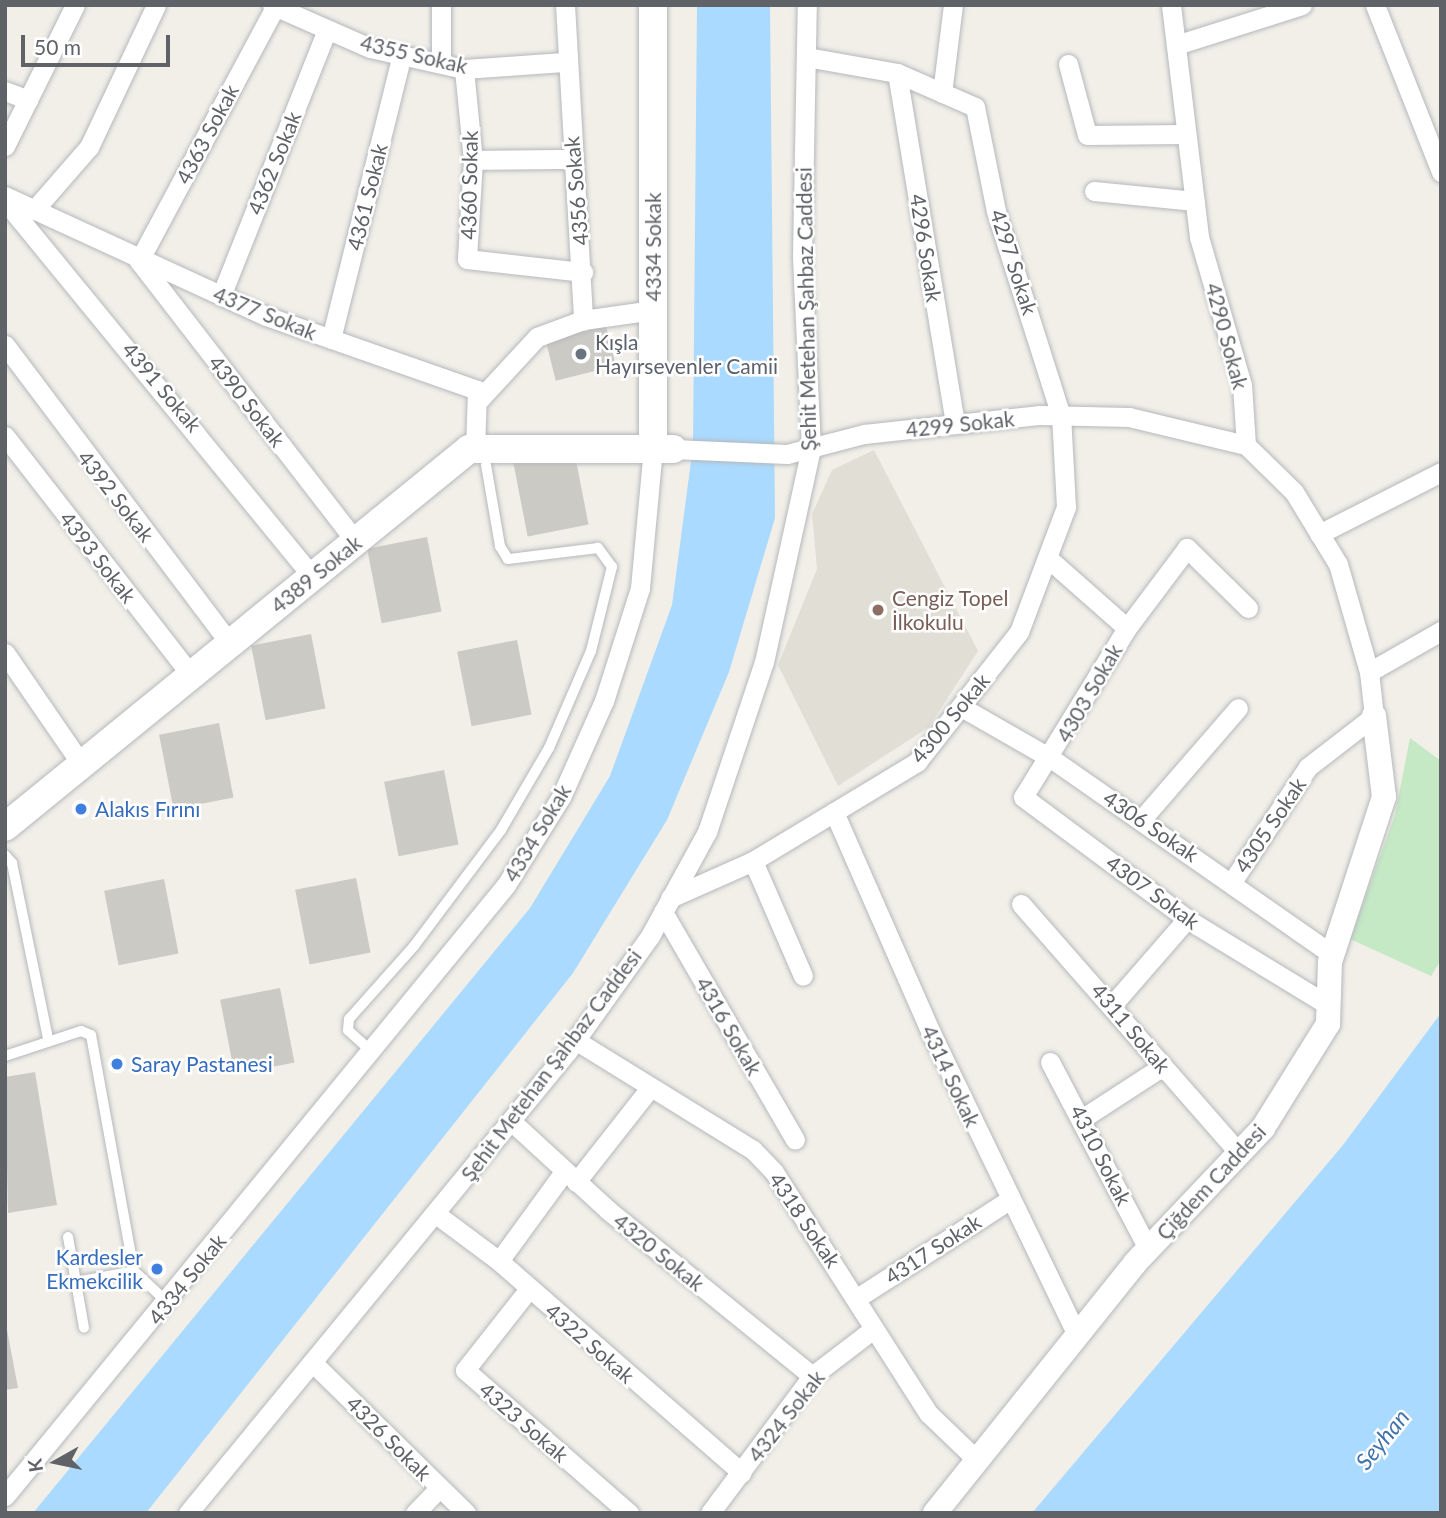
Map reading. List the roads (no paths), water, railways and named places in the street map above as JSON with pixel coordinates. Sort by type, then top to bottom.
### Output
[{"type":"main road","name":"4334 Sokak","points":[[653,5],[653,310],[663,449]]},
{"type":"main road","points":[[481,457],[663,449]]},
{"type":"main road","name":"4389 Sokak","points":[[5,827],[356,542],[481,457]]},
{"type":"street","points":[[5,146],[75,5]]},
{"type":"street","points":[[34,210],[89,147],[156,5]]},
{"type":"street","points":[[441,5],[441,61]]},
{"type":"street","name":"4356 Sokak","points":[[565,5],[564,62],[583,272],[583,320]]},
{"type":"street","name":"Şehit Metehan Şahbaz Caddesi","points":[[188,1513],[436,1214],[575,1040],[666,905],[707,832],[764,662],[811,448],[802,256],[807,5]]},
{"type":"street","points":[[806,57],[897,72],[942,93],[953,5]]},
{"type":"street","name":"4290 Sokak","points":[[1171,5],[1195,201],[1242,385],[1246,445]]},
{"type":"street","points":[[1176,45],[1302,5]]},
{"type":"street","points":[[1375,5],[1441,172]]},
{"type":"street","name":"4355 Sokak","points":[[274,6],[327,29],[402,54],[441,61],[464,69],[564,62]]},
{"type":"street","name":"4363 Sokak","points":[[139,261],[274,6]]},
{"type":"street","name":"4362 Sokak","points":[[221,296],[327,29]]},
{"type":"street","name":"4361 Sokak","points":[[331,339],[402,54]]},
{"type":"street","points":[[1068,64],[1087,135],[1186,134]]},
{"type":"street","name":"4360 Sokak","points":[[464,69],[473,160],[467,259],[583,272]]},
{"type":"street","name":"4296 Sokak","points":[[897,72],[955,424]]},
{"type":"street","points":[[5,91],[28,100]]},
{"type":"street","name":"4297 Sokak","points":[[942,93],[975,107],[996,211],[1061,415]]},
{"type":"street","points":[[473,160],[574,159]]},
{"type":"street","points":[[1094,191],[1195,201]]},
{"type":"street","name":"4377 Sokak","points":[[5,198],[221,296],[331,339],[477,390],[477,402]]},
{"type":"street","name":"4391 Sokak","points":[[5,198],[313,577]]},
{"type":"street","name":"4390 Sokak","points":[[139,261],[356,542]]},
{"type":"street","points":[[481,457],[477,402],[537,337],[583,320],[653,310]]},
{"type":"street","name":"4392 Sokak","points":[[5,345],[230,644]]},
{"type":"street","name":"4299 Sokak","points":[[663,449],[787,454],[955,424],[1061,415],[1129,417],[1246,445]]},
{"type":"street","name":"4300 Sokak","points":[[666,905],[753,861],[917,762],[963,708],[1019,632],[1051,561],[1066,507],[1061,415]]},
{"type":"street","name":"4393 Sokak","points":[[5,436],[192,676]]},
{"type":"street","points":[[1246,445],[1294,492],[1338,565],[1369,672],[1374,716]]},
{"type":"street","name":"4334 Sokak","points":[[5,1496],[168,1303],[506,885],[561,797],[604,701],[640,588],[663,449]]},
{"type":"street","points":[[1319,534],[1441,472]]},
{"type":"street","name":"4303 Sokak","points":[[1052,759],[1127,628],[1187,548],[1248,608]]},
{"type":"street","points":[[1051,561],[1127,628]]},
{"type":"street","points":[[1369,672],[1441,631]]},
{"type":"street","points":[[5,653],[82,765]]},
{"type":"street","name":"4306 Sokak","points":[[963,708],[1052,759],[1332,954]]},
{"type":"street","points":[[1141,820],[1238,708]]},
{"type":"street","name":"4305 Sokak","points":[[1232,882],[1308,767],[1374,716]]},
{"type":"street","name":"Çiğdem Caddesi","points":[[935,1513],[976,1459],[1148,1250],[1263,1128],[1328,1024],[1332,954],[1384,797],[1374,716]]},
{"type":"street","name":"4307 Sokak","points":[[1052,759],[1023,797],[1187,919],[1328,1004]]},
{"type":"street","name":"4314 Sokak","points":[[834,812],[1009,1200],[1077,1335]]},
{"type":"street","points":[[753,861],[803,976]]},
{"type":"street","name":"4311 Sokak","points":[[1021,904],[1113,1004],[1239,1153]]},
{"type":"street","name":"4316 Sokak","points":[[666,905],[795,1140]]},
{"type":"street","points":[[1113,1004],[1187,919]]},
{"type":"street","name":"4318 Sokak","points":[[575,1040],[753,1150],[857,1298],[872,1330],[929,1414],[976,1459]]},
{"type":"street","name":"4310 Sokak","points":[[1050,1062],[1083,1118],[1148,1250]]},
{"type":"street","points":[[1083,1118],[1163,1066]]},
{"type":"street","points":[[499,1261],[650,1088]]},
{"type":"street","name":"4320 Sokak","points":[[511,1121],[570,1177],[813,1376]]},
{"type":"street","name":"4317 Sokak","points":[[857,1298],[1009,1200]]},
{"type":"street","name":"4322 Sokak","points":[[436,1214],[499,1261],[528,1290],[742,1473]]},
{"type":"street","name":"4323 Sokak","points":[[528,1290],[465,1370],[629,1513]]},
{"type":"street","name":"4324 Sokak","points":[[710,1513],[813,1376],[872,1330]]},
{"type":"street","name":"4326 Sokak","points":[[313,1363],[466,1513]]},
{"type":"street","points":[[415,1513],[439,1488]]},
{"type":"lane","points":[[371,1051],[348,1030],[349,1018],[414,946],[501,830],[549,748],[592,651],[612,568],[598,548],[508,559],[500,546],[481,457]]},
{"type":"lane","points":[[5,855],[12,863],[48,1040]]},
{"type":"lane","points":[[5,1056],[81,1031],[91,1035],[134,1271],[168,1303]]},
{"type":"lane","points":[[68,1237],[84,1328]]},
{"type":"lane","points":[[76,1282],[134,1271]]},
{"type":"water","points":[[697,5],[770,5],[775,518],[729,672],[667,820],[573,973],[146,1513],[33,1513],[530,908],[610,776],[672,605],[693,446]]},
{"type":"water","name":"Seyhan","points":[[1441,1013],[1441,1513],[1032,1513],[1343,1145]]},
{"type":"place","name":"Kışla Hayırsevenler Camii","points":[[581,354]]},
{"type":"place","name":"Cengiz Topel İlkokulu","points":[[878,610]]},
{"type":"place","name":"Alakıs Fırını","points":[[81,809]]},
{"type":"place","name":"Saray Pastanesi","points":[[117,1064]]},
{"type":"place","name":"Kardesler Ekmekcilik","points":[[157,1269]]}]
